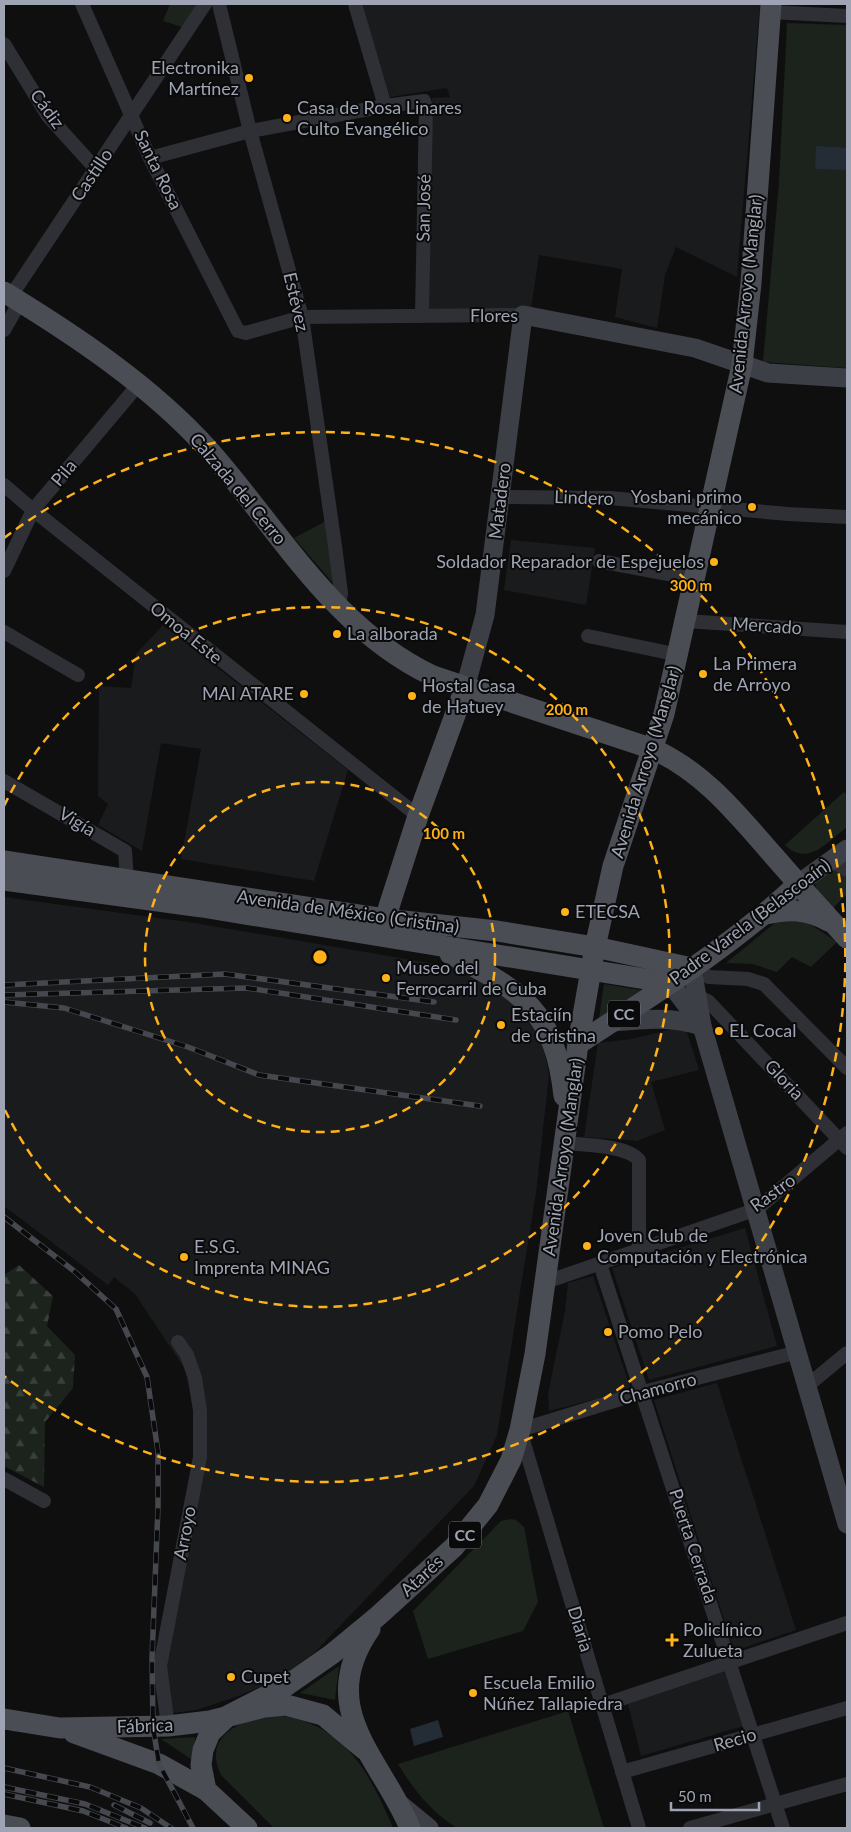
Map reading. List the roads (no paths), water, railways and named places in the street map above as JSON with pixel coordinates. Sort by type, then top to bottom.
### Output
[{"type":"main road","name":"Avenida Arroyo (Manglar)","points":[[520,1430],[546,1282],[578,1044],[590,970],[613,866],[653,749],[679,655],[742,365],[751,283],[770,8]]},
{"type":"main road","name":"Calzada del Cerro","points":[[11,297],[138,385],[208,450],[300,564],[339,607],[392,654],[433,676],[653,749],[682,765],[721,796],[841,931]]},
{"type":"main road","name":"Matadero","points":[[385,920],[418,816],[465,688]]},
{"type":"main road","name":"Avenida de México (Cristina)","points":[[4,861],[385,920],[497,931],[595,947],[692,968]]},
{"type":"main road","name":"Avenida de México (Cristina)","points":[[4,880],[202,907],[670,983]]},
{"type":"main road","name":"Padre Varela (Belascoaín)","points":[[578,1044],[692,968],[766,914],[798,884]]},
{"type":"main road","points":[[766,914],[783,910],[800,910],[815,914],[841,931]]},
{"type":"main road","points":[[385,920],[396,938]]},
{"type":"main road","points":[[432,945],[511,989],[538,1015],[549,1032],[558,1059],[564,1094],[565,1137]]},
{"type":"main road","name":"Atarés","points":[[206,1790],[201,1766],[203,1750],[210,1733],[229,1716],[298,1679],[378,1616],[434,1566],[471,1528],[500,1484],[520,1430]]},
{"type":"main road","name":"Atarés","points":[[378,1616],[357,1649],[349,1682],[350,1706],[365,1750],[400,1805],[410,1828]]},
{"type":"main road","name":"Atarés","points":[[229,1716],[264,1707],[286,1705],[307,1710],[323,1715],[365,1750]]},
{"type":"main road","name":"Fábrica","points":[[4,1719],[60,1728],[168,1726],[210,1721],[229,1716]]},
{"type":"main road","name":"Fábrica","points":[[60,1728],[159,1764],[206,1790]]},
{"type":"main road","points":[[206,1790],[247,1828]]},
{"type":"main road","points":[[4,1825],[20,1828]]},
{"type":"street","name":"Santa Rosa","points":[[82,4],[150,158],[238,330],[242,333]]},
{"type":"street","name":"Castillo","points":[[4,330],[11,297],[133,116],[205,4]]},
{"type":"street","name":"Estévez","points":[[219,4],[250,131],[302,317],[338,567],[341,593],[339,607]]},
{"type":"street","points":[[150,158],[250,131],[385,106],[355,4]]},
{"type":"street","points":[[770,8],[847,16]]},
{"type":"street","name":"Cádiz","points":[[4,44],[48,116],[96,169]]},
{"type":"street","name":"San José","points":[[385,106],[424,101],[426,106],[422,316]]},
{"type":"street","name":"Flores","points":[[242,333],[302,317],[524,315],[695,348],[768,372],[847,378]]},
{"type":"street","name":"Matadero","points":[[465,688],[485,615],[524,315]]},
{"type":"street","name":"Pila","points":[[4,571],[33,510],[138,385]]},
{"type":"street","name":"Omoa Este","points":[[4,484],[33,510],[418,816]]},
{"type":"street","name":"Lindero","points":[[500,497],[610,498],[847,517]]},
{"type":"street","points":[[600,561],[695,579]]},
{"type":"street","name":"Mercado","points":[[686,621],[847,632]]},
{"type":"street","points":[[4,632],[78,675]]},
{"type":"street","points":[[588,636],[679,655]]},
{"type":"street","name":"Vigía","points":[[4,782],[125,851],[127,879]]},
{"type":"street","name":"Padre Varela (Belascoaín)","points":[[798,884],[839,865],[847,849]]},
{"type":"street","points":[[692,968],[709,977],[748,979],[764,984],[847,1068]]},
{"type":"street","points":[[692,968],[702,998],[702,1026],[757,1209],[847,1524]]},
{"type":"street","points":[[702,998],[713,980],[720,978]]},
{"type":"street","points":[[670,983],[702,1026]]},
{"type":"street","name":"Gloria","points":[[702,998],[845,1140]]},
{"type":"street","points":[[612,1022],[661,1017],[683,1020],[702,1026]]},
{"type":"street","points":[[565,1137],[633,1153],[639,1160],[639,1250]]},
{"type":"street","name":"Rastro","points":[[546,1282],[757,1209],[845,1140]]},
{"type":"street","name":"Puerta Cerrada","points":[[600,1264],[731,1662],[783,1828]]},
{"type":"street","name":"Arroyo","points":[[168,1726],[160,1666],[200,1457],[200,1410],[195,1378],[187,1355],[178,1342]]},
{"type":"street","name":"Chamorro","points":[[520,1430],[643,1392],[798,1352]]},
{"type":"street","points":[[807,1386],[847,1353]]},
{"type":"street","name":"Diaria","points":[[520,1430],[639,1828]]},
{"type":"street","points":[[4,1479],[44,1501]]},
{"type":"street","points":[[603,1705],[847,1624]]},
{"type":"street","name":"Recio","points":[[622,1772],[847,1708]]},
{"type":"street","points":[[690,1828],[847,1784]]},
{"type":"street","points":[[400,1805],[429,1828]]},
{"type":"railway","points":[[4,985],[225,974],[434,1002]]},
{"type":"railway","points":[[4,995],[247,988],[456,1020]]},
{"type":"railway","points":[[4,1002],[64,1008],[188,1047],[259,1075],[480,1106]]},
{"type":"railway","points":[[4,1217],[74,1271],[116,1309],[147,1377],[158,1452],[158,1507],[152,1658],[153,1727],[159,1764],[193,1828]]},
{"type":"railway","points":[[4,1768],[90,1787],[141,1808],[171,1828]]},
{"type":"railway","points":[[4,1787],[85,1804],[145,1828]]},
{"type":"railway","points":[[4,1794],[83,1811],[126,1828]]},
{"type":"railway","points":[[114,1805],[150,1823]]},
{"type":"place","name":"Electronika Martínez","points":[[249,78]]},
{"type":"place","name":"Casa de Rosa Linares Culto Evangélico","points":[[287,118]]},
{"type":"place","name":"Yosbani primo mecánico","points":[[752,507]]},
{"type":"place","name":"Soldador Reparador de Espejuelos","points":[[714,562]]},
{"type":"place","name":"La alborada","points":[[337,634]]},
{"type":"place","name":"La Primera de Arroyo","points":[[703,674]]},
{"type":"place","name":"MAI ATARE","points":[[304,694]]},
{"type":"place","name":"Hostal Casa de Hatuey","points":[[412,696]]},
{"type":"place","name":"ETECSA","points":[[565,912]]},
{"type":"place","name":"Museo del Ferrocarril de Cuba","points":[[386,978]]},
{"type":"place","name":"Estaciín de Cristina","points":[[501,1025]]},
{"type":"place","name":"EL Cocal","points":[[719,1031]]},
{"type":"place","name":"Joven Club de Computación y Electrónica","points":[[587,1246]]},
{"type":"place","name":"E.S.G. Imprenta MINAG","points":[[184,1257]]},
{"type":"place","name":"Pomo Pelo","points":[[608,1332]]},
{"type":"place","name":"Policlínico Zulueta","points":[[672,1640]]},
{"type":"place","name":"Cupet","points":[[231,1677]]},
{"type":"place","name":"Escuela Emilio Núñez Tallapiedra","points":[[473,1693]]}]
